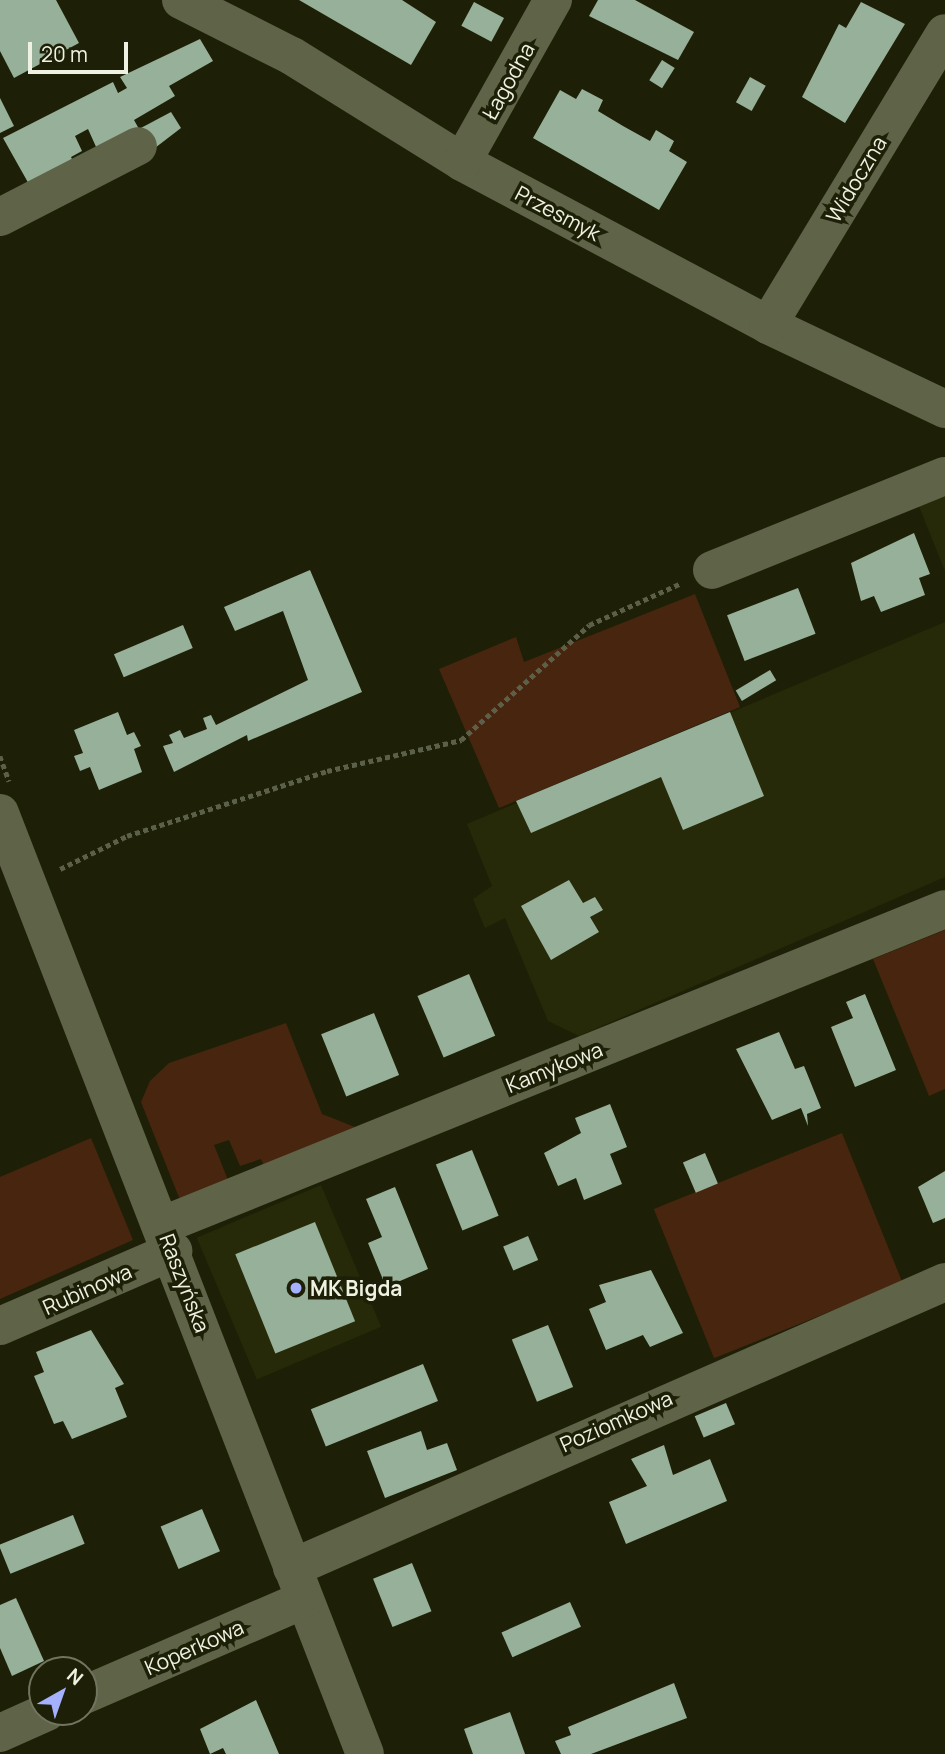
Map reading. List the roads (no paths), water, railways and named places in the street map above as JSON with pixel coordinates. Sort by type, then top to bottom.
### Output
[{"type":"street","name":"Przesmyk","points":[[180,0],[292,56],[462,162],[768,325],[945,409]]},
{"type":"street","name":"Łagodna","points":[[462,162],[553,0]]},
{"type":"street","name":"Widoczna","points":[[768,325],[945,33]]},
{"type":"street","points":[[0,217],[138,146]]},
{"type":"street","points":[[712,570],[945,476]]},
{"type":"street","name":"Raszyńska","points":[[0,813],[168,1238],[365,1754]]},
{"type":"street","name":"Kamykowa","points":[[168,1238],[945,909]]},
{"type":"street","name":"Rubinowa","points":[[0,1326],[168,1238]]},
{"type":"street","name":"Poziomkowa","points":[[298,1584],[535,1465],[555,1447],[945,1282]]},
{"type":"street","name":"Koperkowa","points":[[98,1689],[298,1584]]},
{"type":"street","points":[[0,1732],[28,1720]]},
{"type":"place","name":"MK Bigda","points":[[296,1288]]}]
